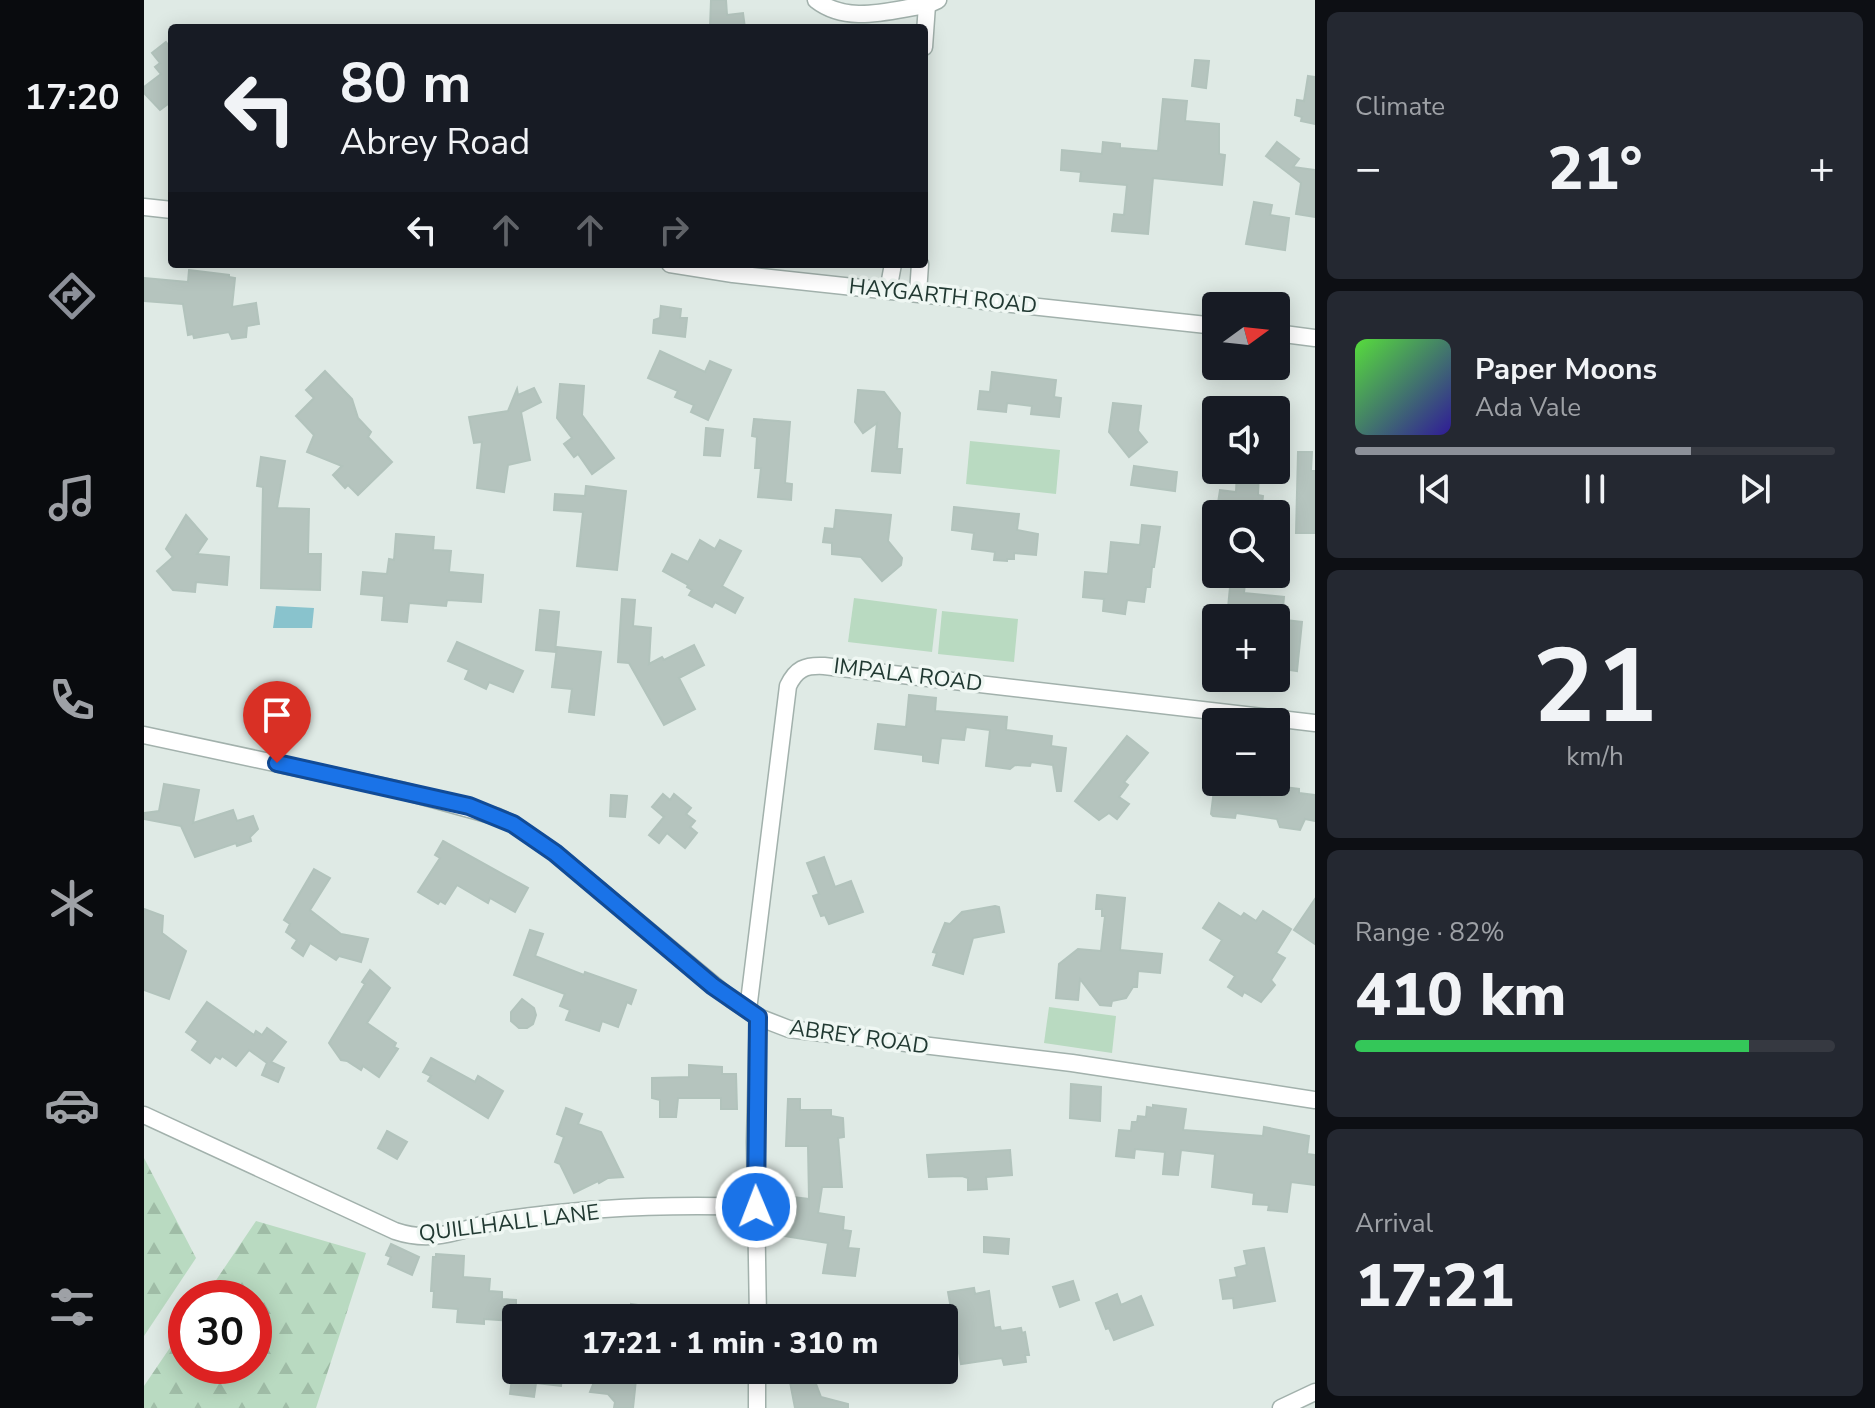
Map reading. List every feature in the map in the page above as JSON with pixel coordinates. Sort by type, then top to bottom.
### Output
[{"type":"street","points":[[816,0],[836,12],[857,15],[932,2],[928,24]]},
{"type":"street","points":[[144,207],[168,210]]},
{"type":"street","name":"HAYGARTH ROAD","points":[[695,268],[1202,324]]},
{"type":"street","points":[[888,291],[892,268]]},
{"type":"street","points":[[918,293],[920,268]]},
{"type":"street","points":[[1290,335],[1315,338]]},
{"type":"street","name":"IMPALA ROAD","points":[[753,1014],[788,686],[801,668],[824,666],[1315,723]]},
{"type":"street","name":"ABREY ROAD","points":[[144,735],[400,790],[469,806],[498,817],[539,841],[713,986],[753,1014],[789,1029],[1072,1063],[1315,1100]]},
{"type":"street","points":[[753,1014],[758,1304]]},
{"type":"street","name":"QUILLHALL LANE","points":[[144,1115],[395,1231],[420,1238],[509,1219],[594,1211],[712,1204],[756,1207]]},
{"type":"street","points":[[757,1384],[757,1408]]},
{"type":"street","points":[[1281,1408],[1315,1392]]},
{"type":"green space","points":[[970,441],[1060,450],[1056,494],[966,484]]},
{"type":"green space","points":[[854,598],[937,609],[932,652],[848,642]]},
{"type":"green space","points":[[942,611],[1018,619],[1014,662],[938,654]]},
{"type":"green space","points":[[1049,1007],[1116,1016],[1112,1053],[1044,1043]]},
{"type":"green space","points":[[144,1158],[196,1258],[181,1280],[168,1280],[168,1300],[144,1336]]},
{"type":"green space","points":[[256,1221],[366,1253],[316,1408],[144,1408],[144,1386],[168,1351],[168,1384],[272,1384],[272,1280],[216,1280]]},
{"type":"water","points":[[276,606],[314,608],[312,628],[273,628]]},
{"type":"building","points":[[711,0],[726,0],[727,15],[743,13],[744,24],[710,24]]},
{"type":"building","points":[[166,42],[168,45],[168,104],[160,110],[144,93],[144,87],[161,74],[155,67],[160,63],[152,53]]},
{"type":"building","points":[[1195,60],[1209,61],[1206,88],[1192,86]]},
{"type":"building","points":[[1308,76],[1315,77],[1315,124],[1301,121],[1302,117],[1295,115],[1297,100],[1304,101]]},
{"type":"building","points":[[1163,99],[1187,101],[1185,121],[1219,124],[1219,154],[1225,155],[1222,185],[1153,178],[1148,234],[1112,231],[1114,214],[1124,215],[1127,185],[1080,181],[1081,172],[1061,170],[1062,150],[1102,154],[1103,142],[1120,144],[1120,148],[1158,151]]},
{"type":"building","points":[[1277,142],[1299,159],[1293,167],[1315,170],[1315,217],[1296,214],[1301,183],[1266,156]]},
{"type":"building","points":[[1254,202],[1272,205],[1270,215],[1289,218],[1285,250],[1246,244]]},
{"type":"building","points":[[189,270],[235,278],[232,307],[256,303],[259,324],[247,326],[246,337],[232,339],[229,332],[194,338],[193,334],[188,335],[183,304],[144,301],[144,278],[188,282]]},
{"type":"building","points":[[661,306],[681,309],[680,318],[687,318],[685,337],[653,333],[654,320],[660,318]]},
{"type":"building","points":[[660,351],[705,372],[710,361],[731,370],[708,420],[691,412],[694,405],[675,397],[678,391],[648,378]]},
{"type":"building","points":[[325,371],[352,399],[358,418],[371,432],[368,437],[392,462],[358,495],[348,485],[345,488],[333,475],[342,466],[307,452],[314,435],[296,416],[314,398],[306,390]]},
{"type":"building","points":[[992,372],[1056,380],[1054,397],[1061,398],[1059,417],[1031,414],[1032,406],[1007,403],[1006,412],[978,409],[980,391],[990,392]]},
{"type":"building","points":[[560,384],[584,386],[582,415],[614,458],[592,474],[578,454],[574,457],[564,444],[572,438],[557,418]]},
{"type":"building","points":[[534,388],[541,402],[521,412],[530,460],[508,465],[504,492],[477,488],[482,442],[474,443],[469,417],[508,411],[517,389],[518,395]]},
{"type":"building","points":[[858,390],[884,392],[900,413],[897,449],[902,449],[900,473],[872,471],[877,423],[863,433],[855,422]]},
{"type":"building","points":[[1113,403],[1141,406],[1138,431],[1147,442],[1129,457],[1109,432]]},
{"type":"building","points":[[754,419],[790,422],[785,483],[792,484],[791,500],[758,497],[761,468],[755,468],[757,437],[752,436]]},
{"type":"building","points":[[706,428],[723,430],[720,456],[704,455]]},
{"type":"building","points":[[1298,452],[1312,452],[1315,533],[1296,533]]},
{"type":"building","points":[[261,457],[285,461],[277,508],[309,509],[308,554],[321,554],[320,590],[261,588],[263,487],[257,486]]},
{"type":"building","points":[[1134,466],[1177,472],[1175,491],[1131,485]]},
{"type":"building","points":[[1236,484],[1258,484],[1258,495],[1263,496],[1262,500],[1218,500],[1220,490],[1236,492]]},
{"type":"building","points":[[586,486],[626,491],[617,570],[577,566],[583,512],[554,510],[555,494],[585,496]]},
{"type":"building","points":[[954,507],[1019,514],[1017,530],[1038,534],[1036,555],[1014,553],[1014,559],[994,560],[995,552],[972,549],[974,533],[952,530]]},
{"type":"building","points":[[836,510],[891,515],[888,541],[902,558],[901,565],[882,581],[861,557],[832,554],[832,543],[823,542],[825,528],[834,529]]},
{"type":"building","points":[[186,515],[207,539],[197,554],[229,557],[227,585],[196,582],[195,592],[173,590],[157,571],[173,557],[166,549]]},
{"type":"building","points":[[1142,525],[1160,527],[1150,587],[1146,587],[1144,602],[1127,600],[1125,614],[1103,611],[1104,599],[1083,597],[1085,572],[1108,574],[1111,542],[1140,545]]},
{"type":"building","points":[[396,534],[434,537],[433,550],[451,551],[449,572],[483,575],[481,602],[447,600],[446,606],[409,603],[407,622],[382,620],[384,596],[361,594],[363,572],[387,574],[389,559],[394,560]]},
{"type":"building","points":[[700,540],[715,549],[720,540],[741,551],[722,586],[743,598],[735,613],[715,602],[712,607],[689,595],[692,590],[688,585],[663,571],[672,554],[688,562]]},
{"type":"building","points":[[1230,588],[1245,588],[1244,593],[1284,597],[1283,604],[1228,604]]},
{"type":"building","points":[[622,599],[635,600],[633,626],[651,628],[649,664],[694,645],[704,665],[679,678],[695,709],[664,725],[629,663],[618,662]]},
{"type":"building","points":[[540,610],[559,612],[555,652],[536,650]]},
{"type":"building","points":[[1290,621],[1302,622],[1297,671],[1290,670]]},
{"type":"building","points":[[457,642],[523,671],[513,692],[489,682],[486,689],[465,679],[469,670],[448,661]]},
{"type":"building","points":[[557,647],[601,652],[594,715],[569,712],[572,689],[552,687]]},
{"type":"building","points":[[909,695],[936,698],[935,711],[1007,717],[1006,730],[1052,736],[1051,746],[1066,748],[1061,791],[1057,791],[1053,765],[1031,762],[1030,766],[1015,765],[1010,769],[986,766],[990,730],[966,727],[964,740],[941,738],[938,763],[923,761],[923,755],[875,749],[878,724],[906,727]]},
{"type":"building","points":[[1127,736],[1148,753],[1124,782],[1128,785],[1119,797],[1129,804],[1117,819],[1109,813],[1099,820],[1075,801]]},
{"type":"building","points":[[164,784],[199,790],[193,823],[233,810],[237,821],[253,816],[258,829],[250,837],[251,841],[195,857],[181,826],[144,819],[144,813],[159,811]]},
{"type":"building","points":[[1290,788],[1299,789],[1299,793],[1315,795],[1315,821],[1305,819],[1300,830],[1280,827],[1277,819],[1236,813],[1235,818],[1211,814],[1213,796],[1290,796]]},
{"type":"building","points":[[663,794],[670,800],[674,794],[691,808],[686,814],[695,821],[690,827],[697,833],[685,848],[667,833],[659,843],[649,835],[664,817],[652,807]]},
{"type":"building","points":[[611,795],[627,796],[625,817],[610,816]]},
{"type":"building","points":[[443,841],[528,888],[515,912],[490,898],[488,903],[457,885],[445,904],[440,901],[438,904],[418,892],[440,858],[435,855]]},
{"type":"building","points":[[824,857],[835,887],[851,881],[863,912],[829,924],[825,915],[821,916],[813,896],[819,894],[807,863]]},
{"type":"building","points":[[314,869],[330,878],[310,910],[341,934],[368,939],[361,962],[339,956],[336,960],[310,943],[303,956],[292,948],[297,940],[286,932],[290,924],[284,920]]},
{"type":"building","points":[[1097,895],[1125,898],[1120,950],[1162,954],[1160,973],[1138,971],[1137,987],[1133,987],[1126,998],[1112,1001],[1111,1006],[1100,1005],[1080,979],[1078,1000],[1056,998],[1059,964],[1078,949],[1101,951],[1105,916],[1102,916],[1102,909],[1096,909]]},
{"type":"building","points":[[1315,899],[1315,944],[1294,930]]},
{"type":"building","points":[[1219,903],[1241,917],[1244,913],[1256,921],[1263,911],[1291,929],[1276,953],[1285,958],[1271,980],[1275,985],[1261,1002],[1244,992],[1242,996],[1228,987],[1235,976],[1210,960],[1222,940],[1203,928]]},
{"type":"building","points":[[999,907],[1004,932],[973,938],[963,974],[933,965],[937,953],[933,952],[945,923],[950,924],[962,912]]},
{"type":"building","points":[[144,909],[163,916],[162,933],[186,951],[169,999],[144,990]]},
{"type":"building","points":[[530,930],[543,934],[535,956],[636,990],[631,1004],[627,1002],[618,1027],[602,1021],[599,1031],[566,1020],[570,1010],[560,1006],[565,994],[514,975]]},
{"type":"building","points":[[370,970],[390,988],[367,1023],[396,1043],[394,1047],[398,1049],[379,1077],[363,1066],[361,1070],[341,1060],[329,1043],[365,984],[362,982]]},
{"type":"building","points":[[522,999],[534,1008],[536,1015],[533,1024],[527,1028],[519,1028],[511,1021],[511,1012]]},
{"type":"building","points":[[207,1002],[254,1035],[256,1031],[262,1035],[267,1028],[286,1042],[271,1062],[284,1068],[278,1082],[262,1075],[267,1063],[249,1050],[236,1066],[222,1056],[220,1059],[215,1056],[210,1063],[192,1050],[198,1041],[186,1032]]},
{"type":"building","points":[[431,1058],[475,1082],[478,1076],[503,1091],[488,1118],[428,1081],[431,1076],[423,1072]]},
{"type":"building","points":[[689,1065],[722,1067],[722,1074],[736,1074],[737,1109],[721,1109],[721,1098],[678,1098],[676,1117],[660,1117],[660,1100],[652,1098],[652,1078],[689,1077]]},
{"type":"building","points":[[1071,1084],[1101,1087],[1100,1121],[1070,1118]]},
{"type":"building","points":[[788,1099],[800,1099],[800,1110],[831,1110],[831,1116],[843,1118],[844,1137],[838,1138],[842,1187],[822,1187],[818,1213],[844,1217],[843,1230],[851,1231],[848,1248],[859,1249],[855,1276],[823,1273],[828,1243],[784,1236],[794,1197],[809,1199],[808,1146],[786,1146]]},
{"type":"building","points":[[1153,1105],[1186,1109],[1183,1130],[1263,1136],[1264,1127],[1309,1136],[1307,1154],[1315,1155],[1315,1185],[1291,1182],[1287,1212],[1268,1210],[1269,1205],[1253,1204],[1254,1193],[1212,1187],[1215,1154],[1181,1150],[1178,1175],[1163,1174],[1165,1152],[1135,1149],[1134,1158],[1116,1156],[1119,1130],[1131,1131],[1132,1122],[1137,1122],[1138,1116],[1146,1117],[1147,1107],[1153,1108]]},
{"type":"building","points":[[566,1108],[582,1114],[578,1124],[601,1132],[623,1177],[598,1181],[574,1193],[560,1164],[555,1162],[564,1137],[557,1134]]},
{"type":"building","points":[[387,1131],[407,1142],[397,1159],[378,1148]]},
{"type":"building","points":[[1010,1150],[1012,1175],[986,1177],[987,1189],[968,1190],[968,1178],[962,1176],[929,1177],[927,1155]]},
{"type":"building","points":[[984,1237],[1009,1239],[1008,1254],[984,1252]]},
{"type":"building","points":[[391,1244],[419,1257],[412,1275],[388,1264],[391,1257],[386,1255]]},
{"type":"building","points":[[1264,1248],[1275,1301],[1234,1308],[1233,1298],[1223,1299],[1220,1280],[1237,1277],[1235,1268],[1247,1265],[1244,1251]]},
{"type":"building","points":[[436,1254],[464,1256],[463,1277],[490,1279],[489,1291],[502,1292],[502,1299],[516,1300],[516,1304],[502,1304],[502,1320],[484,1319],[484,1324],[457,1322],[458,1309],[433,1307],[433,1257]]},
{"type":"building","points":[[1073,1281],[1079,1300],[1060,1307],[1053,1287]]},
{"type":"building","points":[[974,1288],[975,1294],[989,1291],[994,1328],[1000,1327],[1001,1331],[1021,1328],[1022,1333],[1025,1332],[1029,1355],[1025,1355],[1026,1362],[1004,1365],[1002,1358],[961,1364],[958,1304],[950,1304],[948,1292]]},
{"type":"building","points":[[1117,1294],[1121,1305],[1141,1296],[1153,1325],[1114,1340],[1096,1303]]},
{"type":"building","points":[[511,1384],[536,1384],[534,1397],[510,1394]]},
{"type":"building","points":[[593,1384],[636,1384],[633,1408],[614,1408],[615,1402],[608,1394],[590,1392]]},
{"type":"building","points":[[790,1384],[816,1384],[821,1397],[848,1404],[848,1408],[795,1408]]},
{"type":"route","points":[[277,763],[469,806],[513,824],[555,853],[713,986],[758,1017],[756,1207]]}]
